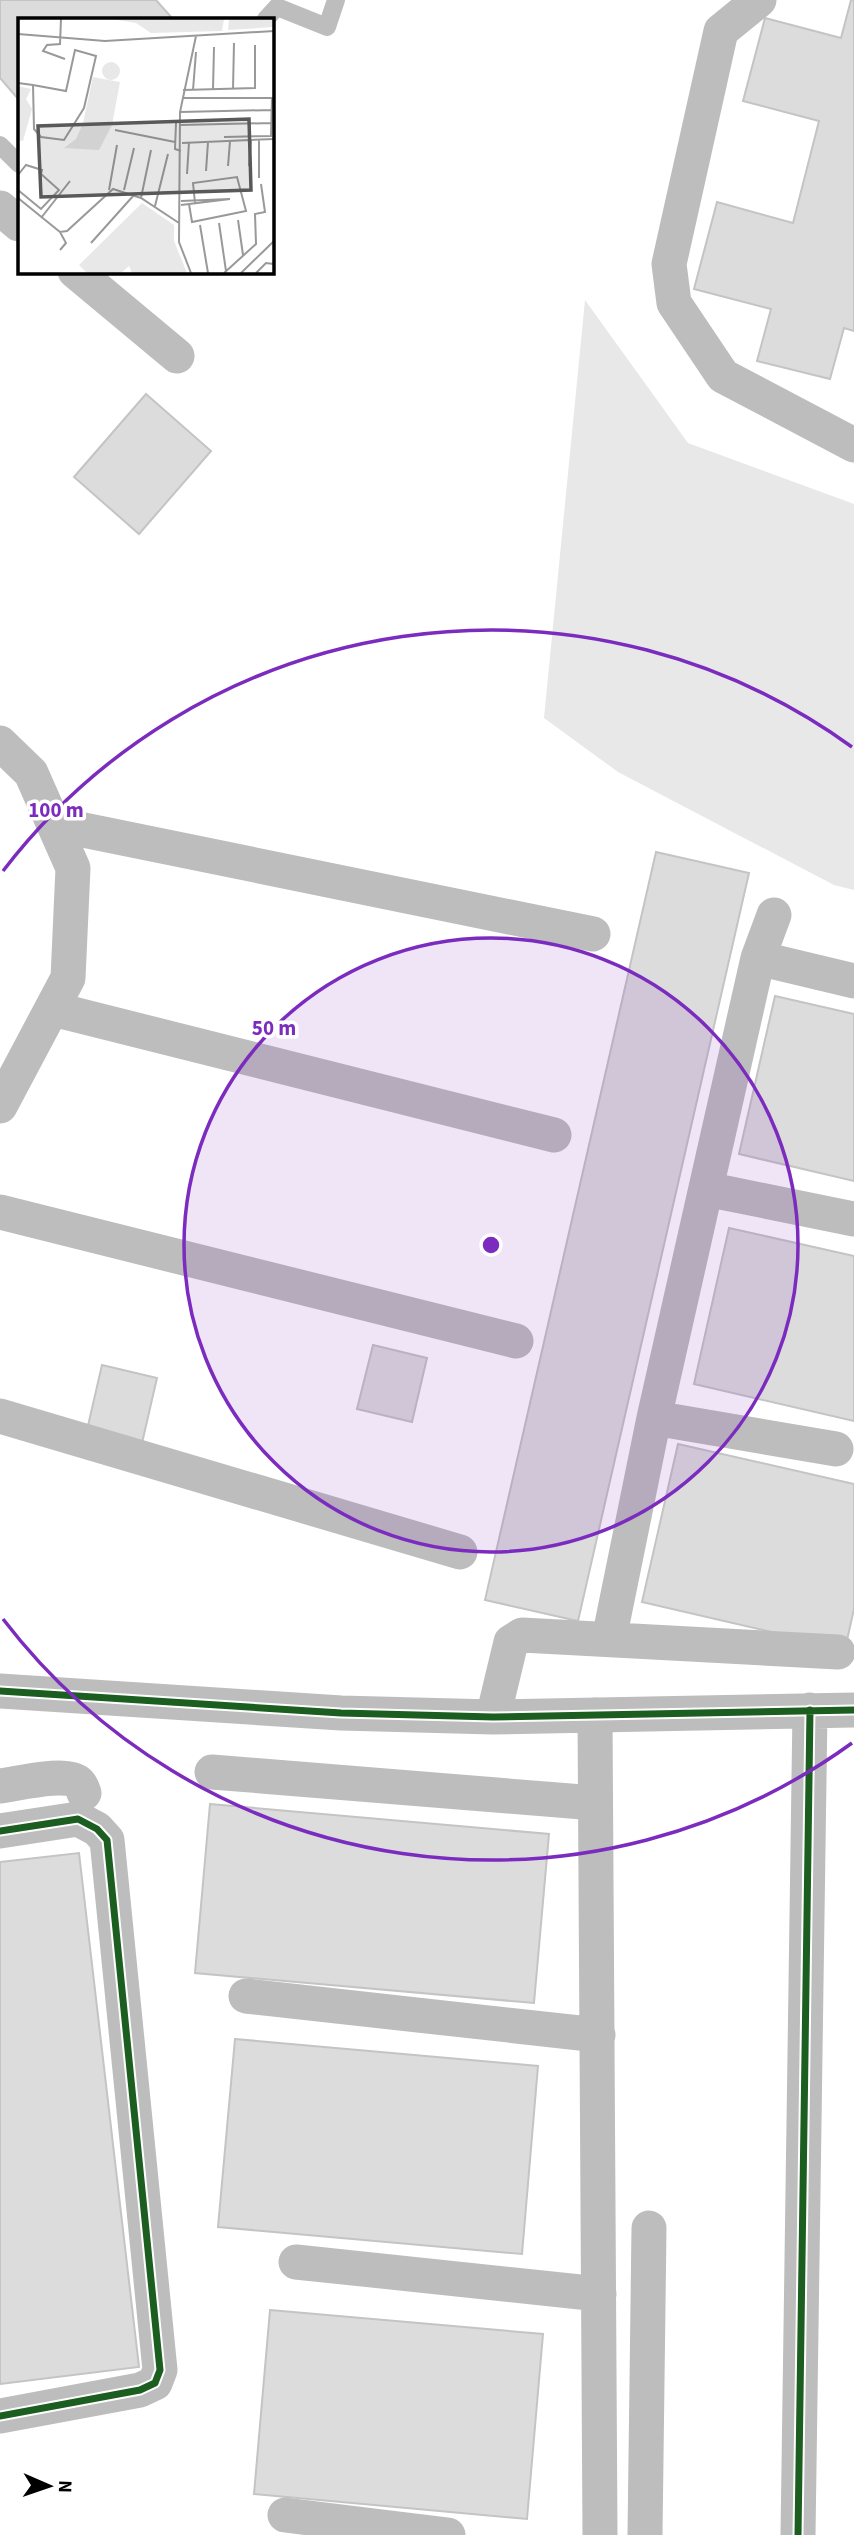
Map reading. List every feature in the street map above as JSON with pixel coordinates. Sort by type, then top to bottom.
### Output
[{"type":"street","points":[[759,0],[720,31],[669,264],[674,303],[723,376],[854,444]]},
{"type":"street","points":[[0,208],[18,223]]},
{"type":"street","points":[[77,273],[177,356]]},
{"type":"street","points":[[0,743],[32,773],[73,867],[68,978],[0,1106]]},
{"type":"street","points":[[54,824],[593,934]]},
{"type":"street","points":[[609,1639],[654,1418],[758,958],[774,915]]},
{"type":"street","points":[[758,958],[854,981]]},
{"type":"street","points":[[53,1009],[554,1135]]},
{"type":"street","points":[[706,1189],[854,1219]]},
{"type":"street","points":[[0,1212],[516,1341]]},
{"type":"street","points":[[0,1416],[460,1552]]},
{"type":"street","points":[[654,1418],[836,1449]]},
{"type":"street","points":[[493,1717],[510,1642],[522,1635],[838,1653]]},
{"type":"street","points":[[0,1691],[341,1713],[493,1717],[854,1710]]},
{"type":"street","points":[[798,2535],[810,1710]]},
{"type":"street","points":[[595,1715],[600,2535]]},
{"type":"street","points":[[212,1772],[595,1803]]},
{"type":"street","points":[[0,1787],[60,1777],[80,1783],[84,1793]]},
{"type":"street","points":[[0,1831],[78,1819],[97,1829],[107,1840],[160,2370],[155,2383],[140,2390],[0,2416]]},
{"type":"street","points":[[246,1996],[597,2035]]},
{"type":"street","points":[[645,2535],[649,2228]]},
{"type":"street","points":[[296,2262],[599,2294]]},
{"type":"street","points":[[285,2515],[448,2535]]},
{"type":"lane","points":[[267,18],[277,7],[327,27],[336,0]]},
{"type":"lane","points":[[0,145],[18,163]]},
{"type":"shaded area","points":[[585,300],[688,443],[854,504],[854,890],[834,885],[618,772],[544,718]]},
{"type":"building","points":[[0,0],[156,0],[172,18],[18,18],[18,99],[0,78]]},
{"type":"building","points":[[851,0],[854,0],[854,331],[844,328],[830,379],[757,361],[771,309],[694,289],[717,202],[793,223],[819,121],[743,101],[765,18],[841,38]]},
{"type":"building","points":[[146,394],[211,451],[139,534],[74,477]]},
{"type":"building","points":[[656,852],[749,873],[578,1621],[485,1600]]},
{"type":"building","points":[[775,996],[854,1014],[854,1181],[739,1154]]},
{"type":"building","points":[[729,1228],[854,1256],[854,1421],[694,1384]]},
{"type":"building","points":[[373,1345],[427,1358],[412,1422],[357,1409]]},
{"type":"building","points":[[102,1365],[157,1378],[142,1443],[87,1430]]},
{"type":"building","points":[[678,1444],[854,1484],[854,1609],[845,1649],[642,1602]]},
{"type":"building","points":[[210,1804],[549,1834],[534,2003],[195,1973]]},
{"type":"building","points":[[79,1853],[139,2367],[0,2384],[0,1862]]},
{"type":"building","points":[[235,2039],[538,2066],[522,2254],[218,2227]]},
{"type":"building","points":[[270,2310],[543,2334],[527,2519],[254,2494]]},
{"type":"cycle path","points":[[0,1691],[341,1713],[493,1717],[854,1710]]},
{"type":"cycle path","points":[[798,2535],[810,1710]]},
{"type":"cycle path","points":[[0,1831],[78,1819],[97,1829],[107,1840],[160,2370],[155,2383],[140,2390],[0,2416]]}]
